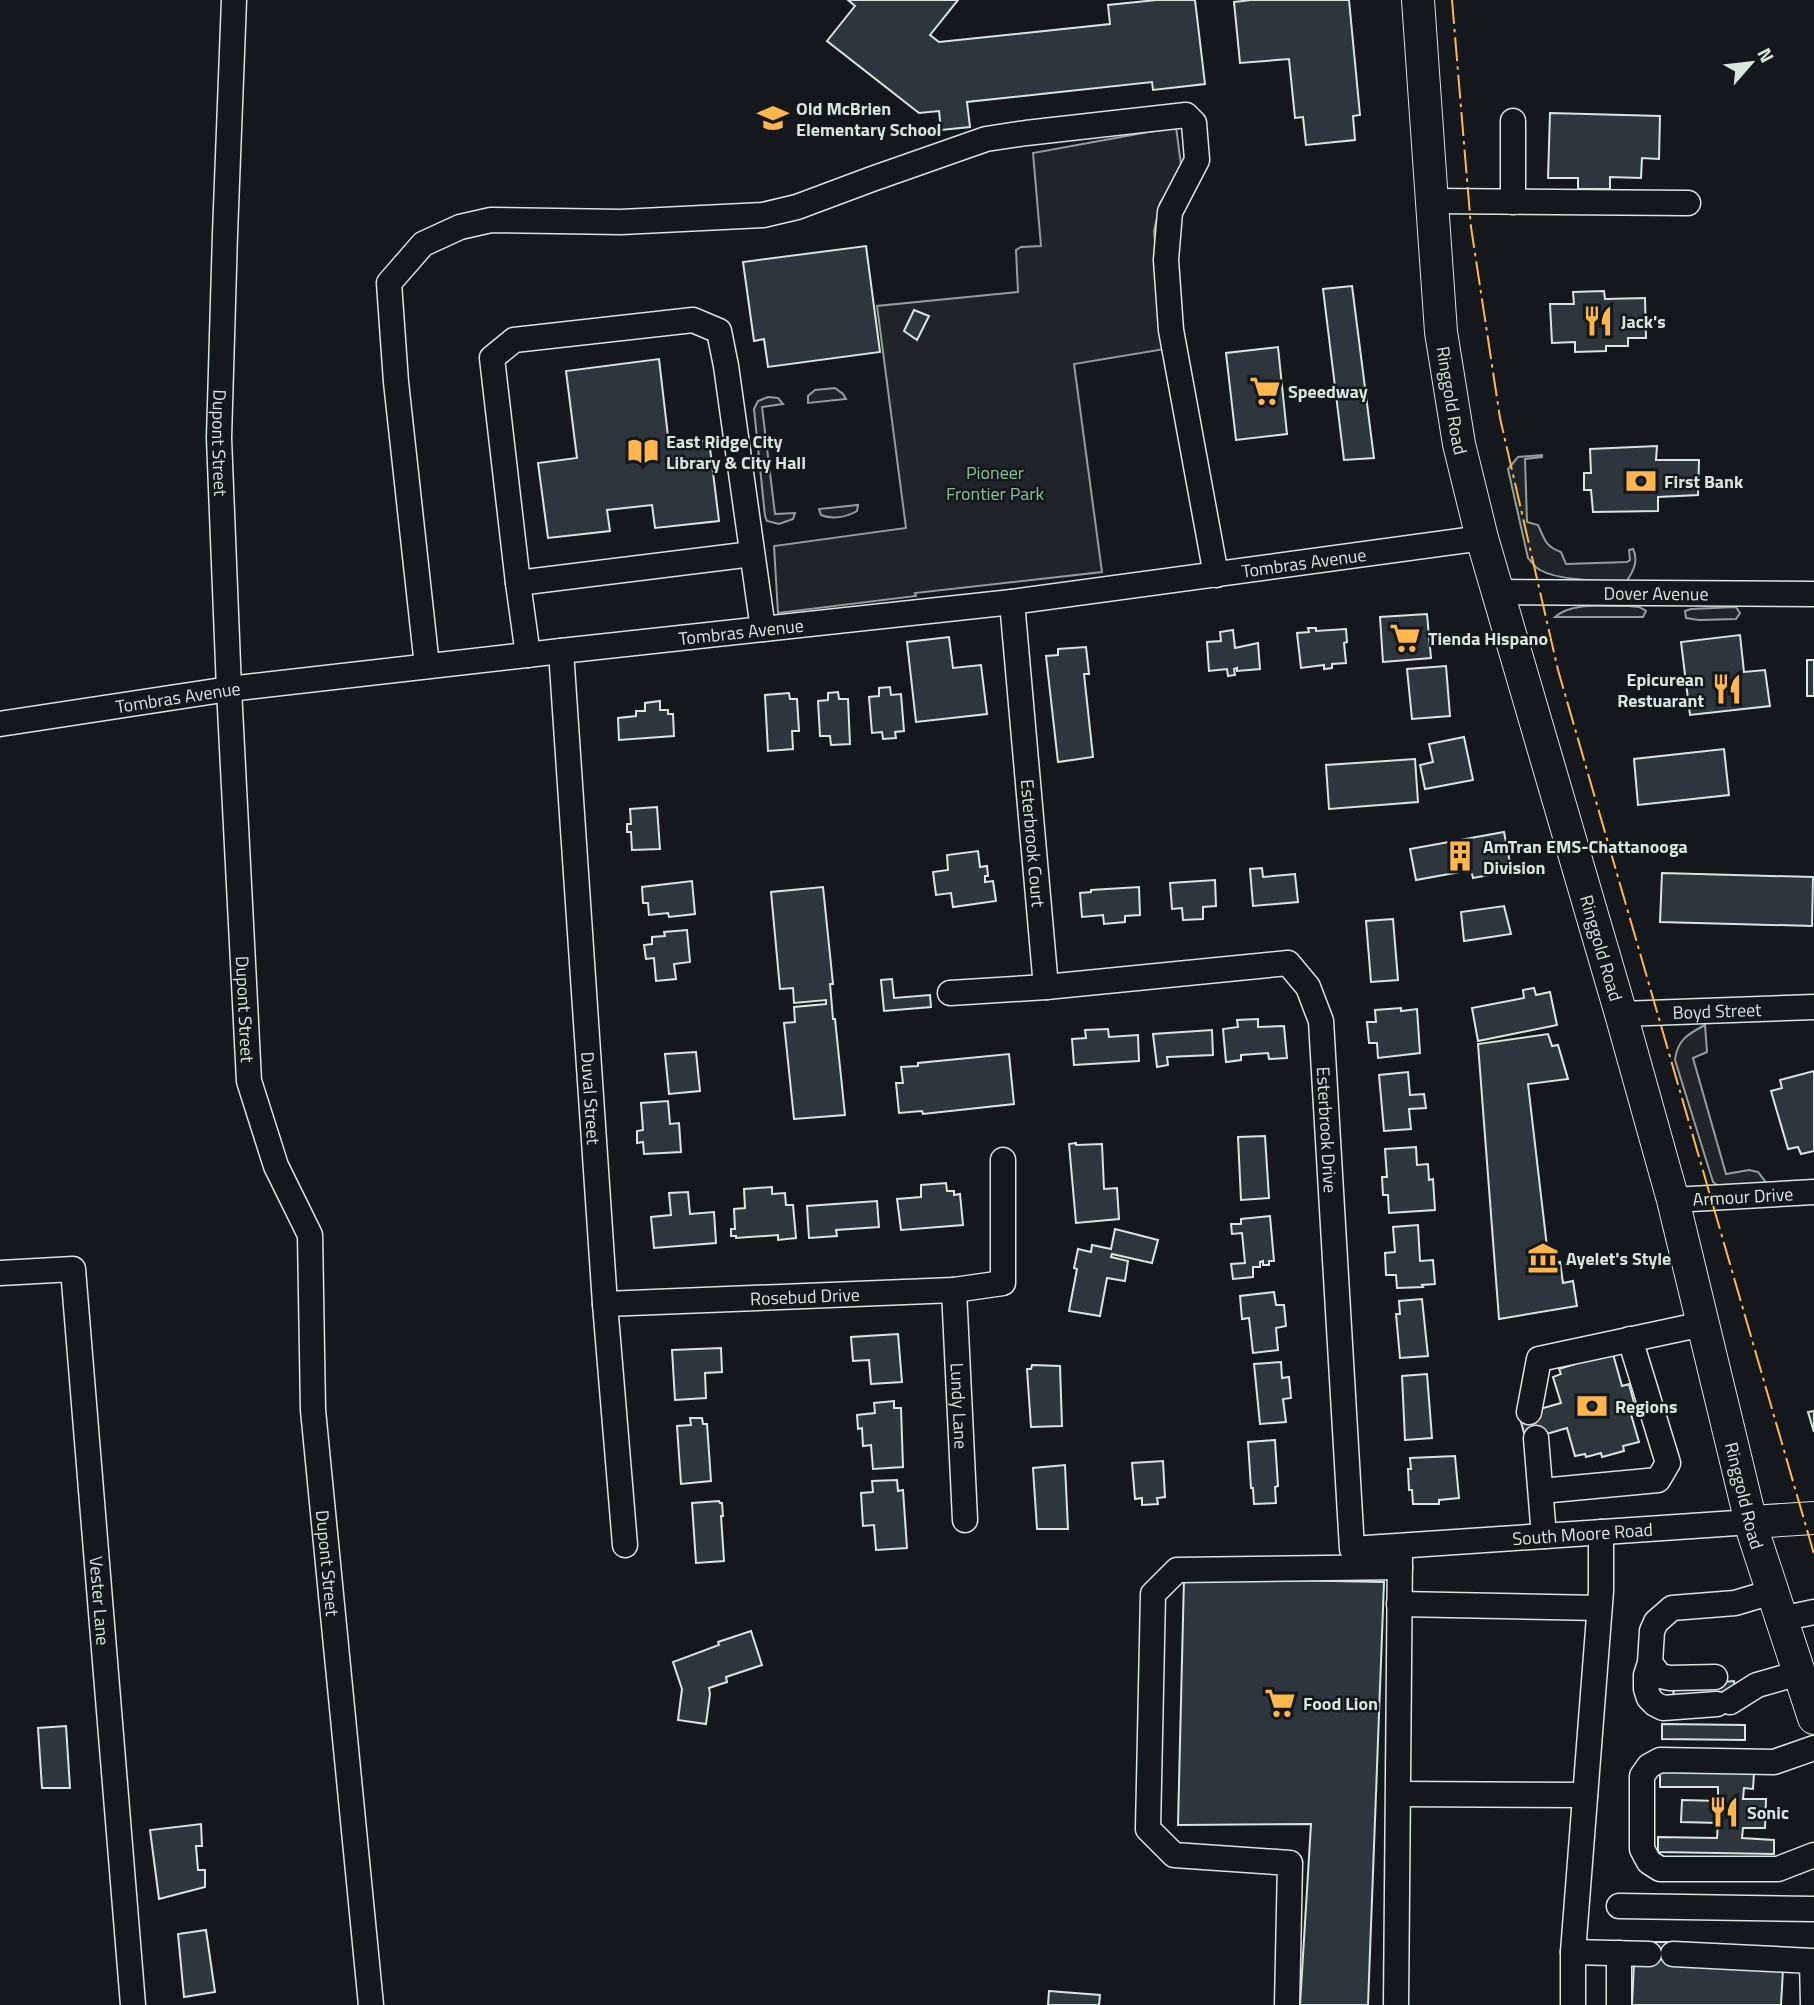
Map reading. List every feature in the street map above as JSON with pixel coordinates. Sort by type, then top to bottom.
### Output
[{"type":"main road","name":"Ringgold Road","points":[[1418,0],[1441,332],[1458,436],[1497,592],[1673,1200],[1751,1522],[1808,1693]]},
{"type":"main road","name":"South Moore Road","points":[[1751,1522],[1814,1518]]},
{"type":"street","name":"Dupont Street","points":[[234,0],[219,438],[249,1081],[276,1166],[310,1235],[313,1410],[371,2005]]},
{"type":"street","points":[[427,666],[396,382],[389,283],[424,244],[460,227],[491,220],[621,222],[763,215],[797,207],[986,139],[1039,131],[1186,115],[1194,123],[1197,159],[1170,212],[1166,260],[1171,330],[1216,575]]},
{"type":"street","points":[[1513,121],[1513,202]]},
{"type":"street","points":[[1432,201],[1688,203]]},
{"type":"street","points":[[528,655],[492,358],[514,340],[694,320],[719,331],[763,629]]},
{"type":"street","name":"Tombras Avenue","points":[[0,724],[229,689],[1012,603],[1482,538]]},
{"type":"street","points":[[518,583],[752,554]]},
{"type":"street","name":"Dover Avenue","points":[[1497,592],[1814,594]]},
{"type":"street","name":"Esterbrook Court","points":[[1012,603],[1046,987]]},
{"type":"street","name":"Duval Street","points":[[561,651],[605,1304],[625,1545]]},
{"type":"street","name":"Esterbrook Drive","points":[[1046,987],[1288,963],[1308,987],[1321,1021],[1352,1549]]},
{"type":"street","points":[[950,993],[1046,987]]},
{"type":"street","name":"Boyd Street","points":[[1620,1014],[1814,1007]]},
{"type":"street","name":"Rosebud Drive","points":[[605,1304],[954,1290],[1003,1283],[1003,1160]]},
{"type":"street","name":"Armour Drive","points":[[1673,1200],[1814,1192]]},
{"type":"street","name":"Vester Lane","points":[[0,1273],[73,1269],[133,2005]]},
{"type":"street","name":"Lundy Lane","points":[[954,1290],[965,1520]]},
{"type":"street","points":[[1529,1412],[1539,1359],[1703,1324]]},
{"type":"street","points":[[1541,1491],[1658,1480],[1668,1463],[1630,1339]]},
{"type":"street","points":[[1536,1437],[1544,1536]]},
{"type":"street","name":"South Moore Road","points":[[1352,1549],[1400,1557],[1544,1536],[1751,1522]]},
{"type":"street","points":[[1573,2005],[1573,1952],[1599,1608],[1601,1532]]},
{"type":"street","points":[[1287,2005],[1290,1863],[1174,1855],[1147,1829],[1153,1594],[1177,1570],[1400,1557],[1396,2005]]},
{"type":"street","points":[[1399,1604],[1599,1608]]},
{"type":"street","points":[[1756,1685],[1724,1703],[1663,1709],[1655,1704],[1646,1689],[1646,1675],[1650,1663],[1652,1631],[1656,1622],[1672,1608],[1735,1604],[1777,1606],[1814,1612]]},
{"type":"street","points":[[1650,1663],[1660,1676],[1670,1678],[1722,1676],[1756,1685],[1808,1693]]},
{"type":"street","points":[[1814,1748],[1773,1762],[1660,1760],[1649,1766],[1642,1776],[1642,1849],[1649,1862],[1660,1869],[1778,1869],[1814,1855]]},
{"type":"street","points":[[1399,1794],[1585,1795]]},
{"type":"street","points":[[1619,1906],[1814,1909]]},
{"type":"street","points":[[1573,1952],[1813,1961],[1812,2005]]},
{"type":"street","points":[[1619,1953],[1619,2005]]},
{"type":"green space","name":"Pioneer Frontier Park","points":[[1176,127],[1182,172],[1160,203],[1154,231],[1165,349],[1074,364],[1102,572],[915,593],[916,596],[778,613],[774,546],[906,528],[877,306],[1018,292],[1016,250],[1021,247],[1041,246],[1033,153]]},
{"type":"green space","points":[[835,388],[846,399],[808,403],[808,396],[815,390]]},
{"type":"green space","points":[[768,397],[778,398],[783,404],[762,407],[775,514],[795,513],[793,519],[779,524],[767,521],[765,516],[754,409],[758,401]]},
{"type":"green space","points":[[1542,455],[1525,459],[1527,522],[1538,525],[1546,542],[1561,552],[1566,564],[1627,562],[1630,560],[1629,550],[1633,549],[1635,562],[1626,582],[1582,580],[1548,574],[1538,569],[1528,558],[1508,469],[1518,457]]},
{"type":"green space","points":[[858,505],[857,511],[839,517],[821,515],[819,509]]},
{"type":"green space","points":[[1628,606],[1646,611],[1643,617],[1555,617],[1580,607]]},
{"type":"green space","points":[[1736,607],[1740,613],[1736,619],[1686,618],[1685,611],[1691,609]]},
{"type":"green space","points":[[1705,1025],[1707,1052],[1693,1058],[1726,1174],[1749,1170],[1758,1172],[1769,1190],[1721,1188],[1713,1182],[1675,1060],[1678,1047],[1684,1038]]},
{"type":"building","points":[[848,0],[958,0],[930,35],[939,42],[1110,24],[1108,5],[1156,0],[1195,0],[1205,84],[1153,90],[1152,82],[967,102],[970,127],[941,130],[939,111],[919,113],[827,41],[855,6]]},
{"type":"building","points":[[1349,0],[1360,115],[1353,116],[1355,140],[1306,145],[1303,117],[1295,118],[1289,59],[1240,63],[1234,2]]},
{"type":"building","points":[[1550,113],[1660,116],[1659,159],[1642,158],[1641,178],[1610,177],[1610,189],[1578,189],[1578,178],[1548,178]]},
{"type":"building","points":[[866,246],[880,352],[768,367],[764,339],[754,341],[743,262]]},
{"type":"building","points":[[1352,286],[1374,458],[1344,460],[1323,289]]},
{"type":"building","name":"Jack's","points":[[1604,291],[1605,299],[1645,298],[1646,338],[1628,338],[1628,346],[1606,346],[1606,351],[1575,352],[1575,342],[1552,343],[1550,304],[1574,304],[1573,292]]},
{"type":"building","points":[[914,310],[929,316],[917,340],[904,331]]},
{"type":"building","points":[[1278,347],[1287,434],[1236,440],[1226,353]]},
{"type":"building","name":"East Ridge City Library & City Hall","points":[[659,359],[669,445],[709,440],[719,521],[655,528],[652,505],[607,510],[610,531],[548,538],[538,463],[577,458],[566,371]]},
{"type":"building","name":"First Bank","points":[[1657,446],[1656,460],[1699,460],[1698,495],[1658,497],[1658,511],[1593,512],[1591,490],[1584,490],[1584,473],[1591,473],[1590,449]]},
{"type":"building","name":"Tienda Hispano","points":[[1427,614],[1431,658],[1383,662],[1380,617]]},
{"type":"building","points":[[1308,628],[1316,628],[1316,631],[1346,629],[1346,663],[1332,664],[1332,668],[1324,669],[1324,665],[1301,668],[1297,633],[1309,632]]},
{"type":"building","points":[[1233,630],[1235,648],[1258,643],[1260,669],[1237,671],[1237,668],[1234,669],[1235,675],[1228,676],[1227,669],[1209,671],[1207,642],[1221,641],[1220,632]]},
{"type":"building","name":"Epicurean Restuarant","points":[[1740,635],[1744,672],[1765,670],[1770,706],[1690,715],[1681,642]]},
{"type":"building","points":[[949,637],[953,668],[981,665],[987,714],[916,722],[907,642]]},
{"type":"building","points":[[1086,647],[1089,674],[1084,674],[1093,757],[1058,762],[1046,656],[1058,655],[1058,649]]},
{"type":"building","points":[[1807,660],[1814,660],[1814,696],[1807,696]]},
{"type":"building","points":[[1446,666],[1450,716],[1412,719],[1407,669]]},
{"type":"building","points":[[890,687],[891,695],[901,694],[904,731],[895,732],[896,738],[883,739],[882,732],[872,733],[869,697],[879,696],[879,688]]},
{"type":"building","points":[[838,692],[839,699],[848,699],[850,744],[831,745],[830,736],[820,736],[818,701],[828,700],[828,693]]},
{"type":"building","points":[[789,693],[790,699],[797,699],[799,731],[792,731],[793,749],[768,751],[765,695]]},
{"type":"building","points":[[660,701],[660,710],[668,710],[668,714],[673,714],[674,736],[619,740],[618,718],[636,716],[636,711],[645,711],[645,703]]},
{"type":"building","points":[[1464,737],[1473,780],[1425,789],[1420,765],[1433,762],[1429,744]]},
{"type":"building","points":[[1724,749],[1729,795],[1638,805],[1634,759]]},
{"type":"building","points":[[1415,759],[1418,802],[1329,809],[1326,765]]},
{"type":"building","points":[[657,807],[660,849],[632,850],[631,832],[627,832],[627,824],[631,824],[630,809]]},
{"type":"building","name":"AmTran EMS-Chattanooga Division","points":[[1504,832],[1510,863],[1487,867],[1489,875],[1473,878],[1471,870],[1416,880],[1410,849]]},
{"type":"building","points":[[978,851],[980,867],[987,866],[988,876],[985,876],[985,882],[993,881],[996,901],[953,907],[951,893],[936,895],[933,872],[948,870],[947,855]]},
{"type":"building","points":[[1262,868],[1263,877],[1295,874],[1298,902],[1253,906],[1250,869]]},
{"type":"building","points":[[1662,873],[1813,877],[1812,926],[1660,922]]},
{"type":"building","points":[[1215,880],[1216,906],[1203,907],[1203,919],[1183,920],[1182,908],[1172,909],[1170,883]]},
{"type":"building","points":[[692,881],[695,914],[669,917],[668,913],[649,915],[648,903],[643,903],[642,887]]},
{"type":"building","points":[[823,887],[833,984],[830,984],[833,1019],[845,1115],[794,1119],[784,1023],[795,1022],[794,1007],[826,1004],[826,1000],[794,1003],[793,988],[780,989],[771,892]]},
{"type":"building","points":[[1139,887],[1140,915],[1125,916],[1125,922],[1104,924],[1103,915],[1082,917],[1080,893]]},
{"type":"building","points":[[1504,906],[1511,934],[1464,941],[1461,912]]},
{"type":"building","points":[[1393,919],[1398,980],[1371,982],[1366,921]]},
{"type":"building","points":[[687,930],[690,962],[674,964],[676,979],[656,981],[654,958],[646,959],[644,945],[652,944],[652,937],[665,936],[664,932]]},
{"type":"building","points":[[892,979],[894,998],[930,995],[931,1007],[884,1011],[881,980]]},
{"type":"building","points":[[1534,988],[1536,995],[1550,992],[1557,1025],[1478,1041],[1472,1008],[1524,998],[1523,990]]},
{"type":"building","points":[[1401,1008],[1401,1011],[1417,1009],[1420,1053],[1378,1058],[1377,1043],[1369,1043],[1367,1022],[1376,1022],[1375,1010]]},
{"type":"building","points":[[1258,1019],[1258,1027],[1284,1026],[1287,1058],[1269,1059],[1268,1053],[1241,1055],[1241,1060],[1226,1062],[1223,1029],[1238,1027],[1237,1020]]},
{"type":"building","points":[[1108,1029],[1109,1037],[1138,1035],[1139,1061],[1074,1065],[1072,1039],[1086,1038],[1085,1030]]},
{"type":"building","points":[[1212,1030],[1213,1055],[1167,1057],[1168,1065],[1157,1067],[1153,1034]]},
{"type":"building","points":[[1548,1034],[1552,1046],[1558,1045],[1568,1079],[1528,1084],[1549,1264],[1560,1262],[1563,1283],[1573,1281],[1577,1306],[1499,1319],[1478,1044]]},
{"type":"building","points":[[696,1052],[700,1091],[669,1094],[665,1054]]},
{"type":"building","points":[[1009,1054],[1014,1104],[923,1114],[922,1111],[899,1113],[896,1083],[903,1083],[901,1067]]},
{"type":"building","points":[[1814,1071],[1814,1151],[1801,1154],[1798,1147],[1788,1149],[1771,1091],[1782,1088],[1780,1080]]},
{"type":"building","points":[[1408,1072],[1410,1095],[1424,1094],[1426,1108],[1409,1109],[1411,1129],[1384,1131],[1379,1075]]},
{"type":"building","points":[[668,1101],[670,1124],[679,1123],[681,1152],[644,1154],[643,1142],[637,1143],[637,1131],[643,1130],[641,1103]]},
{"type":"building","points":[[1265,1136],[1269,1198],[1241,1200],[1238,1137]]},
{"type":"building","points":[[1069,1144],[1102,1144],[1104,1189],[1117,1188],[1119,1219],[1076,1223]]},
{"type":"building","points":[[1416,1147],[1417,1165],[1428,1164],[1429,1180],[1433,1179],[1435,1210],[1389,1213],[1388,1195],[1383,1195],[1382,1177],[1387,1177],[1385,1149]]},
{"type":"building","points":[[946,1183],[947,1191],[954,1191],[954,1195],[960,1194],[963,1225],[901,1230],[897,1199],[921,1197],[921,1185]]},
{"type":"building","points":[[772,1187],[772,1194],[785,1193],[786,1205],[793,1205],[796,1238],[778,1240],[778,1235],[736,1238],[731,1236],[731,1229],[735,1229],[734,1209],[745,1208],[744,1189]]},
{"type":"building","points":[[688,1192],[690,1214],[714,1212],[716,1243],[654,1248],[651,1217],[671,1215],[669,1193]]},
{"type":"building","points":[[877,1201],[879,1227],[836,1230],[837,1236],[809,1238],[807,1206]]},
{"type":"building","points":[[1270,1216],[1274,1261],[1263,1265],[1263,1261],[1260,1262],[1260,1267],[1253,1267],[1253,1277],[1233,1279],[1231,1264],[1245,1263],[1242,1233],[1232,1234],[1231,1224],[1241,1224],[1241,1219]]},
{"type":"building","points":[[1418,1225],[1420,1261],[1433,1260],[1435,1284],[1397,1288],[1396,1275],[1386,1275],[1385,1253],[1395,1252],[1393,1227]]},
{"type":"building","points":[[1115,1229],[1158,1240],[1152,1263],[1112,1254],[1111,1257],[1128,1261],[1125,1281],[1107,1278],[1100,1316],[1069,1311],[1078,1249],[1091,1252],[1092,1245],[1111,1249]]},
{"type":"building","points":[[1274,1292],[1276,1305],[1284,1305],[1286,1326],[1276,1328],[1278,1350],[1253,1353],[1249,1318],[1242,1319],[1240,1296]]},
{"type":"building","points":[[1422,1299],[1428,1356],[1400,1358],[1396,1314],[1400,1314],[1399,1301]]},
{"type":"building","points":[[898,1334],[902,1382],[871,1384],[869,1360],[853,1361],[851,1337]]},
{"type":"building","points":[[721,1348],[722,1372],[705,1373],[706,1398],[675,1400],[672,1350]]},
{"type":"building","name":"Regions","points":[[1613,1354],[1622,1386],[1629,1384],[1636,1410],[1630,1411],[1639,1442],[1623,1446],[1624,1451],[1602,1457],[1601,1453],[1586,1457],[1585,1454],[1575,1456],[1567,1428],[1526,1440],[1519,1415],[1561,1403],[1553,1377],[1561,1374],[1559,1369],[1575,1364],[1574,1359]]},
{"type":"building","points":[[1281,1362],[1282,1378],[1289,1377],[1291,1398],[1283,1399],[1286,1422],[1260,1424],[1254,1364]]},
{"type":"building","points":[[1032,1365],[1060,1366],[1062,1426],[1031,1427],[1027,1369],[1031,1369]]},
{"type":"building","points":[[1427,1374],[1432,1438],[1405,1440],[1402,1376]]},
{"type":"building","points":[[894,1401],[894,1408],[901,1408],[903,1467],[873,1469],[871,1445],[863,1446],[862,1428],[858,1429],[857,1415],[875,1413],[874,1403]]},
{"type":"building","points":[[1814,1411],[1814,1432],[1808,1412]]},
{"type":"building","points":[[690,1418],[702,1418],[703,1424],[707,1424],[711,1481],[681,1484],[677,1426],[691,1425]]},
{"type":"building","points":[[1275,1440],[1278,1486],[1275,1487],[1276,1503],[1254,1504],[1248,1442]]},
{"type":"building","points":[[1455,1456],[1459,1498],[1439,1500],[1439,1504],[1413,1504],[1412,1490],[1409,1490],[1410,1458]]},
{"type":"building","points":[[1163,1461],[1165,1497],[1157,1498],[1158,1504],[1142,1505],[1142,1498],[1135,1499],[1132,1463]]},
{"type":"building","points":[[1065,1465],[1068,1529],[1037,1529],[1033,1468]]},
{"type":"building","points":[[897,1480],[898,1491],[903,1490],[907,1548],[876,1550],[874,1525],[863,1526],[861,1493],[873,1492],[872,1481]]},
{"type":"building","points":[[692,1503],[722,1503],[724,1561],[696,1563]]},
{"type":"building","name":"Food Lion","points":[[1184,1578],[1384,1582],[1368,2005],[1300,2005],[1311,1824],[1178,1825]]},
{"type":"building","points":[[751,1631],[762,1665],[726,1677],[727,1682],[709,1688],[706,1724],[678,1720],[682,1689],[673,1662]]},
{"type":"building","points":[[1734,1681],[1736,1696],[1674,1701],[1673,1686]]},
{"type":"building","points":[[1662,1724],[1745,1725],[1745,1740],[1662,1739]]},
{"type":"building","points":[[66,1726],[70,1788],[42,1788],[38,1728]]},
{"type":"building","name":"Sonic","points":[[1660,1771],[1754,1773],[1753,1789],[1744,1788],[1743,1799],[1766,1799],[1765,1828],[1743,1828],[1742,1838],[1774,1840],[1774,1854],[1658,1852],[1658,1837],[1717,1838],[1718,1823],[1681,1822],[1682,1800],[1718,1801],[1718,1787],[1660,1787]]},
{"type":"building","points":[[201,1824],[202,1846],[196,1846],[198,1870],[205,1870],[205,1887],[159,1899],[150,1830]]},
{"type":"building","points":[[206,1930],[215,1992],[184,1997],[178,1934]]},
{"type":"building","points":[[1649,1942],[1672,1942],[1672,1964],[1783,1969],[1781,2005],[1632,2005],[1634,1962],[1649,1963]]},
{"type":"building","points":[[1049,1991],[1100,1995],[1099,2005],[1048,2005]]},
{"type":"power","points":[[1452,0],[1471,227],[1500,418],[1558,670],[1814,1554]]},
{"type":"place","name":"Old McBrien Elementary School","points":[[773,118]]},
{"type":"place","name":"Jack's","points":[[1598,321]]},
{"type":"place","name":"Speedway","points":[[1265,391]]},
{"type":"place","name":"East Ridge City Library & City Hall","points":[[643,451]]},
{"type":"place","name":"First Bank","points":[[1641,481]]},
{"type":"place","name":"Tienda Hispano","points":[[1405,638]]},
{"type":"place","name":"Epicurean Restuarant","points":[[1727,689]]},
{"type":"place","name":"AmTran EMS-Chattanooga Division","points":[[1460,856]]},
{"type":"place","name":"Ayelet's Style","points":[[1543,1258]]},
{"type":"place","name":"Regions","points":[[1592,1406]]},
{"type":"place","name":"Food Lion","points":[[1280,1703]]},
{"type":"place","name":"Sonic","points":[[1724,1812]]}]
